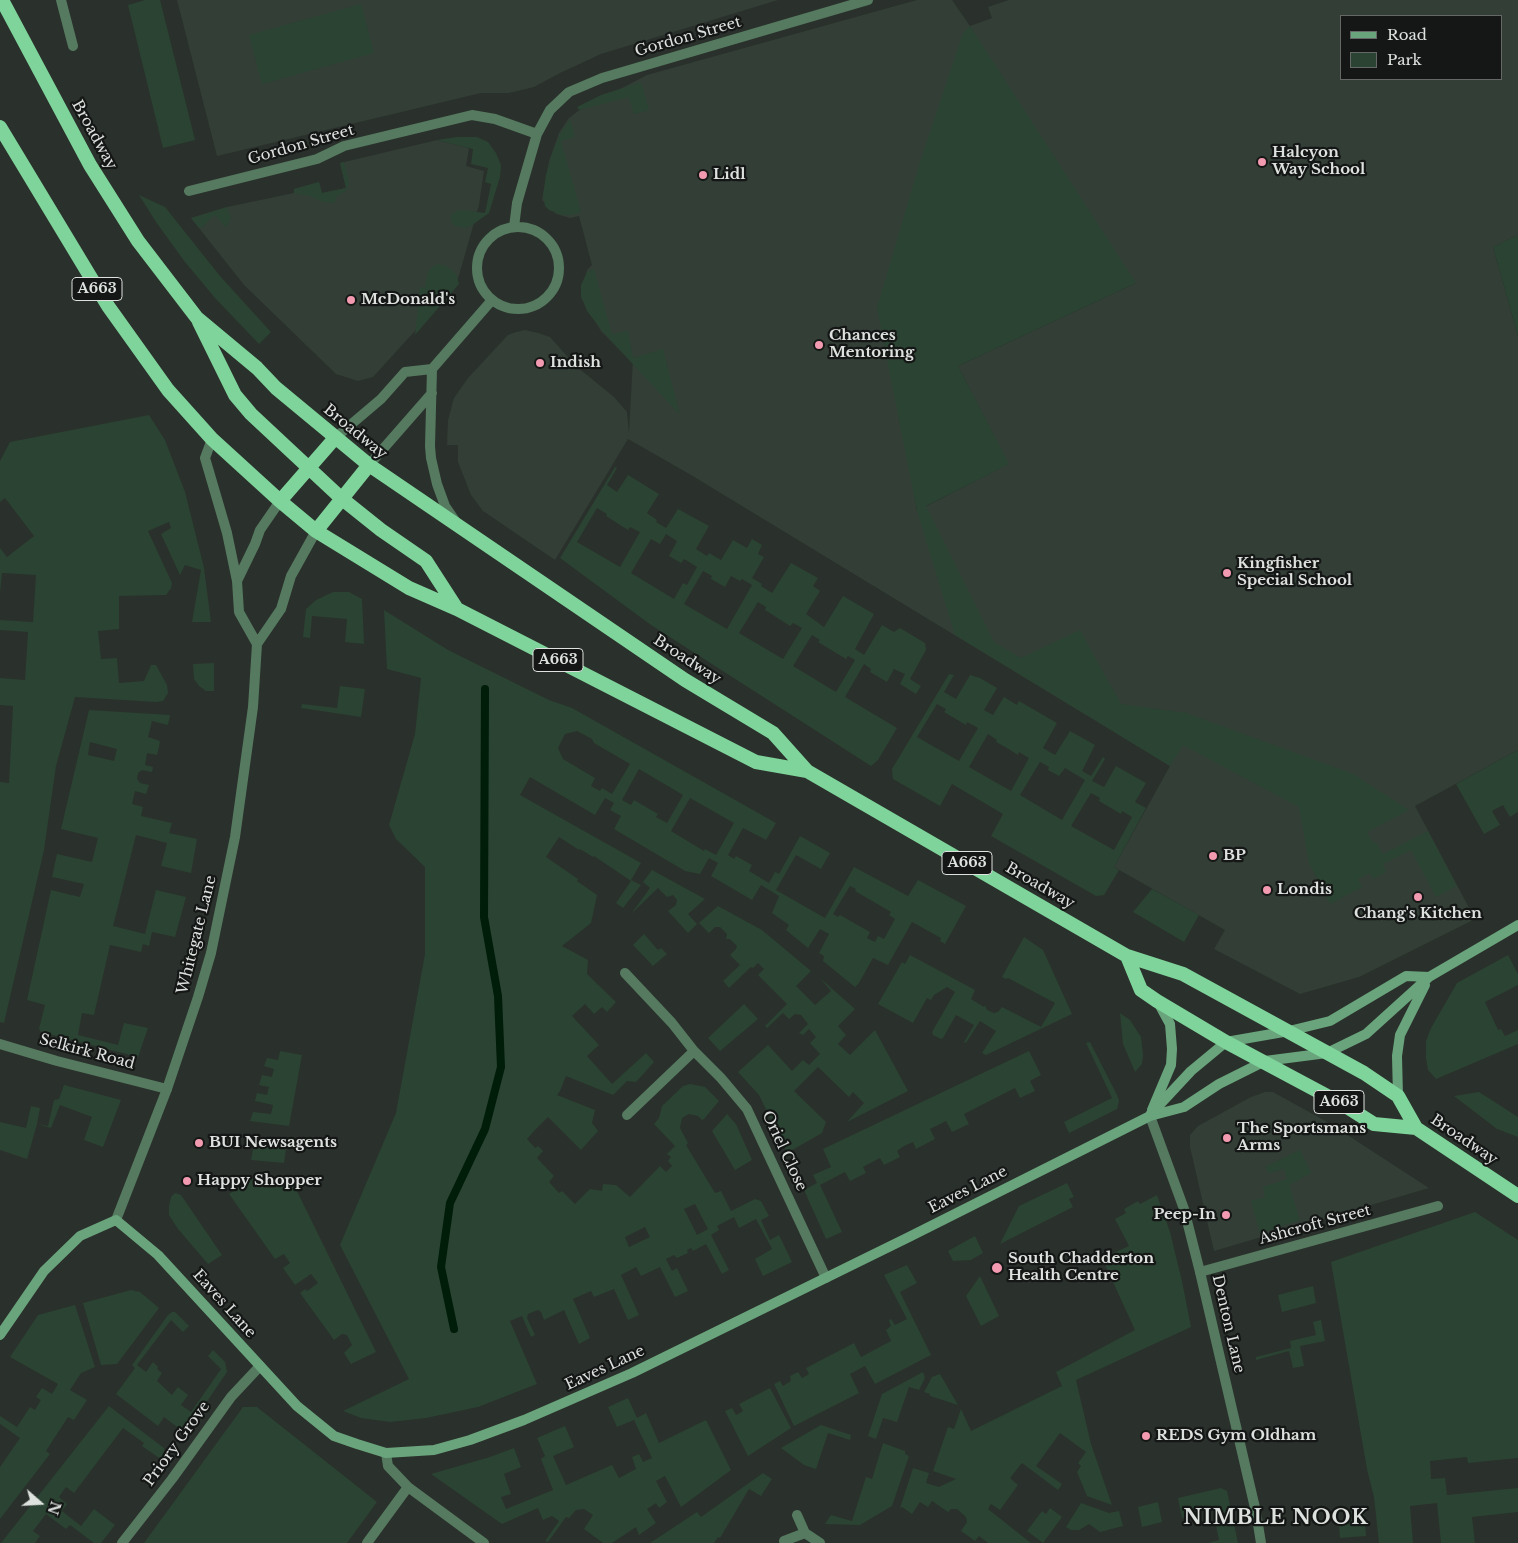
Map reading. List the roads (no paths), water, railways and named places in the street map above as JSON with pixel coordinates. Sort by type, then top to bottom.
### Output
[{"type":"highway","name":"Broadway","points":[[2,0],[90,165],[138,241],[197,318],[369,466],[685,680],[773,733],[807,771],[1127,956],[1184,974],[1364,1073],[1398,1096],[1416,1128],[1518,1196]]},
{"type":"highway","name":"Broadway","points":[[0,127],[108,306],[168,390],[212,439],[316,531],[409,588],[456,609],[756,762],[807,771]]},
{"type":"highway","points":[[197,318],[235,396],[251,414],[341,498],[381,530],[426,561],[456,609]]},
{"type":"highway","points":[[280,501],[335,438]]},
{"type":"highway","points":[[316,531],[369,466]]},
{"type":"highway","name":"Broadway","points":[[1127,956],[1141,990],[1157,1001],[1226,1042],[1265,1061],[1344,1105],[1374,1124],[1416,1128]]},
{"type":"main road","name":"Eaves Lane","points":[[116,1220],[158,1255],[297,1406],[334,1436],[386,1453],[434,1450],[470,1440],[524,1420],[632,1373],[1150,1116],[1184,1108],[1219,1084],[1265,1061],[1327,1052],[1366,1034],[1429,977],[1518,925]]},
{"type":"main road","points":[[1226,1042],[1289,1031],[1330,1021],[1406,976],[1429,977],[1400,1035],[1397,1056],[1398,1096]]},
{"type":"main road","points":[[1150,1116],[1171,1065],[1170,1024],[1157,1001]]},
{"type":"main road","name":"Eaves Lane","points":[[1150,1116],[1198,1065],[1226,1042]]},
{"type":"main road","points":[[0,1334],[44,1271],[56,1259],[80,1236],[116,1220]]},
{"type":"street","points":[[61,0],[73,46]]},
{"type":"street","name":"Gordon Street","points":[[514,227],[517,203],[537,134],[550,110],[569,92],[602,78],[868,0]]},
{"type":"street","name":"Gordon Street","points":[[189,192],[317,158],[344,146],[472,115],[495,119],[537,134]]},
{"type":"street","points":[[514,227],[534,230],[550,242],[558,261],[556,283],[546,298],[533,306],[522,309],[510,308],[492,300],[483,289],[478,278],[479,254],[485,244],[492,236],[502,230],[514,227]]},
{"type":"street","points":[[459,527],[446,506],[437,484],[431,458],[432,369],[492,300]]},
{"type":"street","points":[[335,438],[381,399],[405,372],[432,369]]},
{"type":"street","points":[[369,466],[432,393]]},
{"type":"street","points":[[212,439],[205,458],[225,525],[237,581],[240,612],[257,644],[281,609],[291,576],[316,531]]},
{"type":"street","points":[[237,581],[260,530],[280,501]]},
{"type":"street","name":"Whitegate Lane","points":[[116,1220],[167,1089],[207,970],[235,837],[253,707],[257,644]]},
{"type":"street","name":"Oriel Close","points":[[625,973],[672,1022],[694,1050],[747,1109],[826,1278]]},
{"type":"street","name":"Selkirk Road","points":[[0,1044],[57,1061],[167,1089]]},
{"type":"street","points":[[627,1115],[694,1050]]},
{"type":"street","name":"Denton Lane","points":[[1150,1116],[1184,1209],[1256,1512],[1261,1543]]},
{"type":"street","name":"Ashcroft Street","points":[[1200,1272],[1438,1206]]},
{"type":"street","name":"Priory Grove","points":[[122,1543],[172,1479],[231,1397],[260,1366]]},
{"type":"street","points":[[386,1453],[388,1466],[408,1487],[484,1543]]},
{"type":"street","points":[[367,1543],[408,1487]]},
{"type":"street","points":[[797,1515],[805,1534],[820,1543]]},
{"type":"street","points":[[784,1541],[805,1534]]},
{"type":"waterway","points":[[454,1329],[441,1267],[450,1203],[485,1129],[501,1067],[498,996],[484,917],[485,689]]},
{"type":"place","name":"Halcyon Way School","points":[[1262,162]]},
{"type":"place","name":"Lidl","points":[[703,175]]},
{"type":"place","name":"McDonald's","points":[[351,300]]},
{"type":"place","name":"Chances Mentoring","points":[[819,345]]},
{"type":"place","name":"Indish","points":[[540,363]]},
{"type":"place","name":"Kingfisher Special School","points":[[1227,573]]},
{"type":"place","name":"BP","points":[[1213,856]]},
{"type":"place","name":"Londis","points":[[1267,890]]},
{"type":"place","name":"Chang's Kitchen","points":[[1418,897]]},
{"type":"place","name":"The Sportsmans Arms","points":[[1227,1138]]},
{"type":"place","name":"BUI Newsagents","points":[[199,1143]]},
{"type":"place","name":"Happy Shopper","points":[[187,1181]]},
{"type":"place","name":"Peep-In","points":[[1226,1215]]},
{"type":"place","name":"South Chadderton Health Centre","points":[[997,1268]]},
{"type":"place","name":"REDS Gym Oldham","points":[[1146,1436]]},
{"type":"district","name":"NIMBLE NOOK","points":[[1276,1518]]}]
